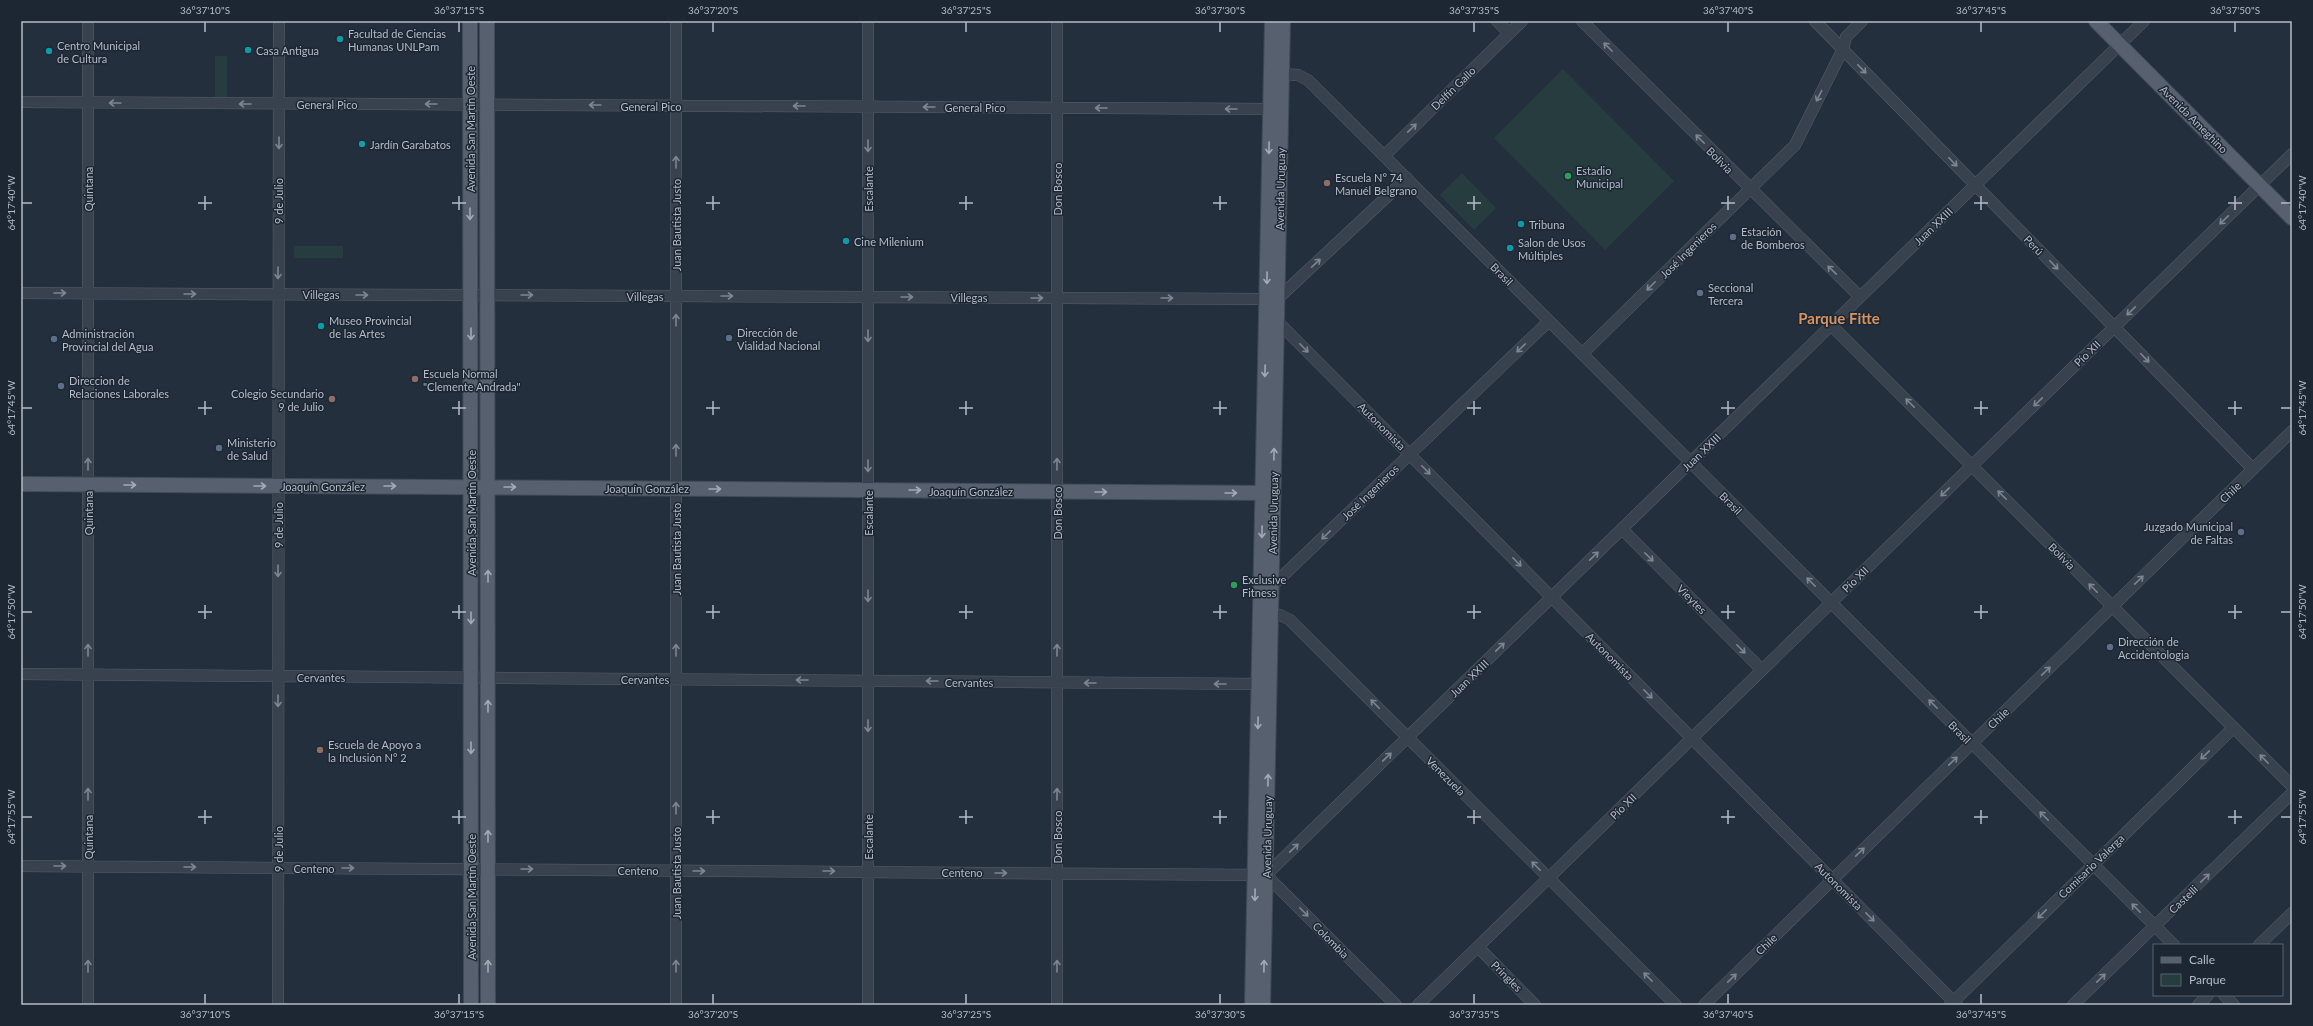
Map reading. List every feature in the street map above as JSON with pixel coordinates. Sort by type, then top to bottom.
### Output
[{"type":"main road","name":"Avenida San Martín Oeste","points":[[470,21],[471,1005]]},
{"type":"main road","name":"Avenida San Martín Oeste","points":[[488,21],[488,1005]]},
{"type":"main road","name":"Avenida Uruguay","points":[[1252,1005],[1260,875],[1266,615],[1272,587],[1268,493],[1276,109],[1272,21]]},
{"type":"main road","name":"Avenida Uruguay","points":[[1276,109],[1282,74],[1283,21]]},
{"type":"main road","name":"Avenida Ameghino","points":[[2096,21],[2292,218]]},
{"type":"main road","name":"Avenida Uruguay","points":[[1266,615],[1260,598],[1268,493],[1277,321],[1272,301]]},
{"type":"main road","name":"Joaquín González","points":[[21,484],[1268,493]]},
{"type":"main road","name":"Avenida Uruguay","points":[[1260,875],[1263,1005]]},
{"type":"street","name":"Quintana","points":[[88,21],[88,1005]]},
{"type":"street","name":"9 de Julio","points":[[278,1005],[279,21]]},
{"type":"street","name":"Juan Bautista Justo","points":[[676,21],[676,1005]]},
{"type":"street","name":"Escalante","points":[[868,21],[868,1005]]},
{"type":"street","name":"Don Bosco","points":[[1057,21],[1057,1005]]},
{"type":"street","points":[[1497,21],[1509,33]]},
{"type":"street","name":"Delfín Gallo","points":[[1384,156],[1522,21]]},
{"type":"street","name":"Bolivia","points":[[1582,21],[1749,189],[1860,297]]},
{"type":"street","name":"Perú","points":[[1815,21],[2254,469]]},
{"type":"street","name":"José Ingenieros","points":[[1582,354],[1795,145],[1843,49],[1846,36],[1862,21]]},
{"type":"street","name":"Juan XXIII","points":[[1260,875],[1408,737],[2144,21]]},
{"type":"street","name":"Brasil","points":[[1282,74],[1298,75],[1306,78],[2173,944]]},
{"type":"street","name":"General Pico","points":[[21,102],[1276,109]]},
{"type":"street","name":"Pío XII","points":[[1418,1005],[2292,154]]},
{"type":"street","points":[[1272,301],[1406,178]]},
{"type":"street","name":"Villegas","points":[[21,293],[1256,298],[1272,301]]},
{"type":"street","name":"Autonomista","points":[[1277,321],[1832,879],[1953,1004]]},
{"type":"street","name":"José Ingenieros","points":[[1260,598],[1549,321]]},
{"type":"street","name":"Bolivia","points":[[1832,325],[2292,786]]},
{"type":"street","name":"Chile","points":[[1704,1005],[2292,431]]},
{"type":"street","name":"Vieytes","points":[[1622,529],[1762,670]]},
{"type":"street","name":"Venezuela","points":[[1266,615],[1282,615],[1290,620],[1676,1005]]},
{"type":"street","name":"Cervantes","points":[[21,674],[1264,684]]},
{"type":"street","name":"Comisario Valerga","points":[[1953,1004],[2093,864],[2233,728]]},
{"type":"street","name":"Castelli","points":[[2073,1005],[2292,793]]},
{"type":"street","name":"Centeno","points":[[21,866],[1260,875]]},
{"type":"street","name":"Colombia","points":[[1260,875],[1396,1005]]},
{"type":"street","points":[[2260,944],[2292,913]]},
{"type":"street","name":"Pringles","points":[[1478,947],[1535,1005]]},
{"type":"street","points":[[2198,1005],[2207,996]]},
{"type":"street","points":[[2225,996],[2234,1005]]},
{"type":"green space","points":[[215,56],[227,56],[227,98],[215,98]]},
{"type":"green space","points":[[1563,69],[1674,181],[1605,250],[1494,138]]},
{"type":"green space","points":[[1462,173],[1496,208],[1474,230],[1440,195]]},
{"type":"green space","points":[[294,246],[343,246],[343,258],[294,258]]},
{"type":"place","name":"Facultad de Ciencias Humanas UNLPam","points":[[340,39]]},
{"type":"place","name":"Casa Antigua","points":[[248,50]]},
{"type":"place","name":"Centro Municipal de Cultura","points":[[49,51]]},
{"type":"place","name":"Jardín Garabatos","points":[[362,144]]},
{"type":"place","name":"Estadio Municipal","points":[[1568,176]]},
{"type":"place","name":"Escuela N° 74 Manuél Belgrano","points":[[1327,183]]},
{"type":"place","name":"Tribuna","points":[[1521,224]]},
{"type":"place","name":"Estación de Bomberos","points":[[1733,237]]},
{"type":"place","name":"Cine Milenium","points":[[846,241]]},
{"type":"place","name":"Salon de Usos Múltiples","points":[[1510,248]]},
{"type":"place","name":"Seccional Tercera","points":[[1700,293]]},
{"type":"place","name":"Museo Provincial de las Artes","points":[[321,326]]},
{"type":"place","name":"Dirección de Vialidad Nacional","points":[[729,338]]},
{"type":"place","name":"Administración Provincial del Agua","points":[[54,339]]},
{"type":"place","name":"Escuela Normal \"Clemente Andrada\"","points":[[415,379]]},
{"type":"place","name":"Direccion de Relaciones Laborales","points":[[61,386]]},
{"type":"place","name":"Colegio Secundario 9 de Julio","points":[[332,399]]},
{"type":"place","name":"Ministerio de Salud","points":[[219,448]]},
{"type":"place","name":"Juzgado Municipal de Faltas","points":[[2241,532]]},
{"type":"place","name":"Exclusive Fitness","points":[[1234,585]]},
{"type":"place","name":"Dirección de Accidentologia","points":[[2110,647]]},
{"type":"place","name":"Escuela de Apoyo a la Inclusión N° 2","points":[[320,750]]},
{"type":"district","name":"Parque Fitte","points":[[1839,318]]}]
